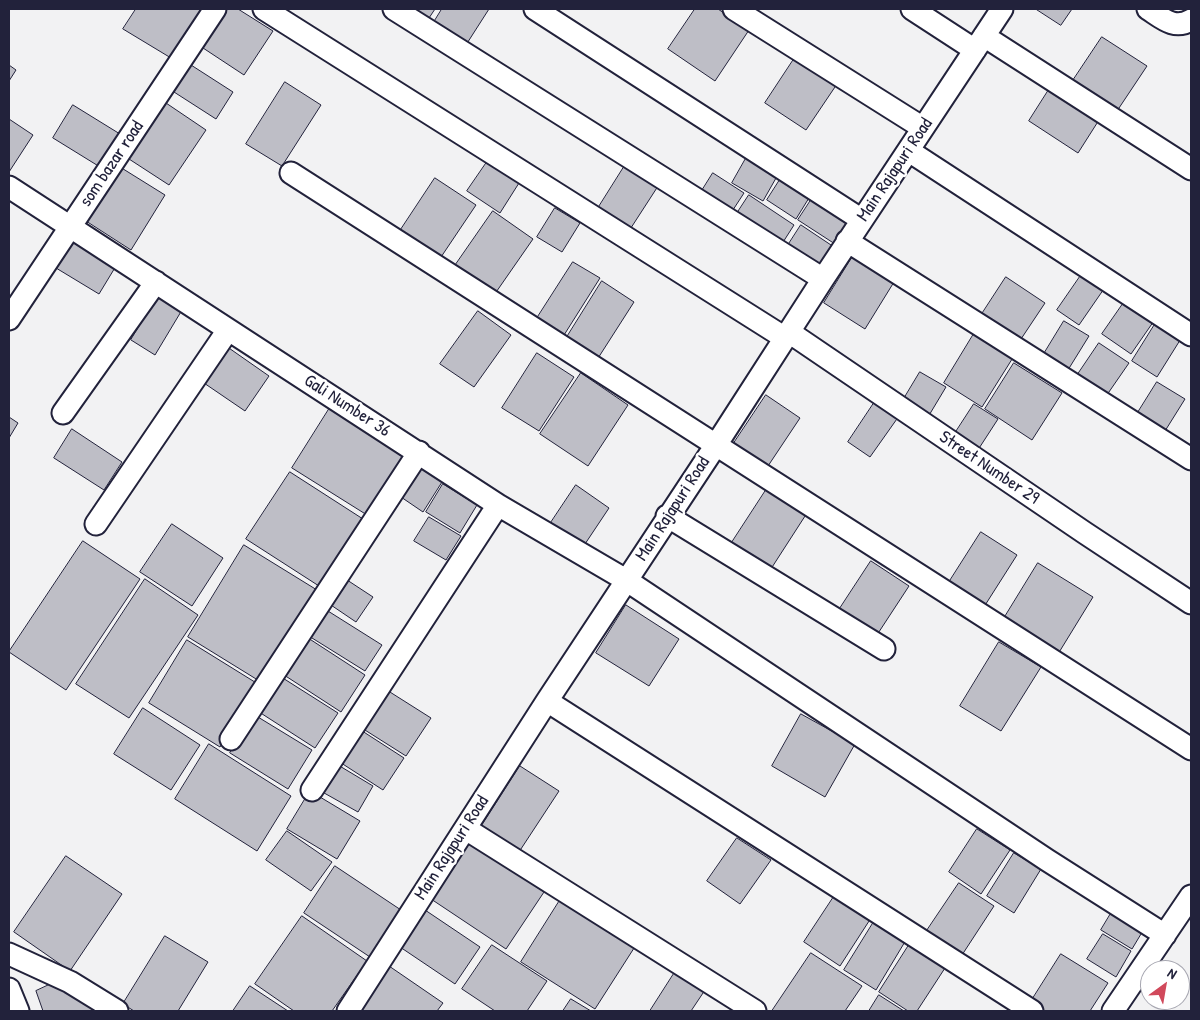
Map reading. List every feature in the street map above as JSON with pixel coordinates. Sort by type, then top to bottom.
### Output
[{"type":"street","name":"som bazar road","points":[[9,319],[214,9]]},
{"type":"street","name":"Street Number 29","points":[[264,9],[787,335],[1191,603]]},
{"type":"street","points":[[394,9],[823,279]]},
{"type":"street","points":[[535,9],[862,220]]},
{"type":"street","points":[[734,9],[923,128]]},
{"type":"street","points":[[912,9],[979,43],[1191,169]]},
{"type":"street","name":"Main Rajapuri Road","points":[[348,1011],[667,516],[716,445],[847,241],[909,151],[1002,9]]},
{"type":"street","points":[[1148,9],[1172,24],[1179,25],[1191,20]]},
{"type":"street","points":[[909,151],[1191,335]]},
{"type":"street","points":[[291,173],[1191,750]]},
{"type":"street","name":"Gali Number 36","points":[[9,187],[498,505],[626,580],[1047,860],[1165,935]]},
{"type":"street","points":[[847,241],[1191,459]]},
{"type":"street","points":[[63,413],[156,282]]},
{"type":"street","points":[[96,524],[228,330]]},
{"type":"street","points":[[231,739],[419,452]]},
{"type":"street","points":[[312,790],[498,505]]},
{"type":"street","points":[[667,516],[884,649]]},
{"type":"street","points":[[547,701],[1032,1011]]},
{"type":"street","points":[[466,829],[755,1011]]},
{"type":"street","points":[[1113,1011],[1191,896]]},
{"type":"street","points":[[9,954],[70,982],[117,1011]]},
{"type":"street","points":[[9,989],[18,1011]]},
{"type":"building","points":[[136,9],[201,9],[171,58],[123,29]]},
{"type":"building","points":[[225,9],[238,9],[273,31],[244,75],[200,46]]},
{"type":"building","points":[[408,9],[435,9],[427,21]]},
{"type":"building","points":[[442,9],[489,9],[464,48],[431,27]]},
{"type":"building","points":[[695,9],[718,9],[749,30],[715,81],[668,49]]},
{"type":"building","points":[[1036,9],[1072,9],[1061,25]]},
{"type":"building","points":[[1102,37],[1147,66],[1115,114],[1070,85]]},
{"type":"building","points":[[796,56],[837,84],[806,130],[765,103]]},
{"type":"building","points":[[9,65],[16,70],[9,81]]},
{"type":"building","points":[[191,65],[233,92],[216,119],[174,92]]},
{"type":"building","points":[[285,82],[321,105],[282,166],[246,144]]},
{"type":"building","points":[[1050,88],[1099,120],[1078,153],[1029,121]]},
{"type":"building","points":[[166,103],[206,130],[169,185],[129,159]]},
{"type":"building","points":[[73,105],[120,134],[100,167],[53,138]]},
{"type":"building","points":[[9,119],[33,135],[9,172]]},
{"type":"building","points":[[749,153],[780,171],[763,201],[732,183]]},
{"type":"building","points":[[629,159],[662,180],[627,234],[595,213]]},
{"type":"building","points":[[487,162],[519,183],[500,213],[467,191]]},
{"type":"building","points":[[120,167],[165,195],[131,250],[86,221]]},
{"type":"building","points":[[713,173],[744,193],[729,216],[698,197]]},
{"type":"building","points":[[783,175],[812,193],[796,219],[767,200]]},
{"type":"building","points":[[435,178],[476,205],[437,263],[396,237]]},
{"type":"building","points":[[749,195],[794,225],[778,250],[732,221]]},
{"type":"building","points":[[813,197],[850,221],[835,244],[798,220]]},
{"type":"building","points":[[555,208],[580,223],[562,252],[537,237]]},
{"type":"building","points":[[493,211],[533,239],[492,298],[452,270]]},
{"type":"building","points":[[801,225],[834,247],[816,274],[783,253]]},
{"type":"building","points":[[74,239],[116,266],[99,294],[56,268]]},
{"type":"building","points":[[853,256],[894,282],[865,329],[824,303]]},
{"type":"building","points":[[573,262],[600,278],[559,343],[532,326]]},
{"type":"building","points":[[1086,268],[1108,283],[1079,325],[1057,310]]},
{"type":"building","points":[[1006,277],[1045,303],[1017,345],[978,320]]},
{"type":"building","points":[[602,281],[634,302],[593,366],[562,345]]},
{"type":"building","points":[[158,296],[182,310],[155,355],[131,340]]},
{"type":"building","points":[[1127,298],[1156,318],[1131,354],[1102,334]]},
{"type":"building","points":[[478,311],[511,335],[474,387],[440,364]]},
{"type":"building","points":[[1064,321],[1089,336],[1063,378],[1039,362]]},
{"type":"building","points":[[1157,321],[1182,337],[1157,377],[1132,361]]},
{"type":"building","points":[[975,332],[1014,356],[982,407],[944,383]]},
{"type":"building","points":[[1099,343],[1129,363],[1102,402],[1072,383]]},
{"type":"building","points":[[226,346],[269,376],[245,411],[201,381]]},
{"type":"building","points":[[537,353],[574,377],[539,431],[502,408]]},
{"type":"building","points":[[1014,363],[1062,393],[1032,440],[985,409]]},
{"type":"building","points":[[920,372],[946,387],[925,422],[899,407]]},
{"type":"building","points":[[581,373],[628,405],[588,466],[540,434]]},
{"type":"building","points":[[1157,382],[1185,399],[1160,439],[1132,422]]},
{"type":"building","points":[[766,395],[800,418],[766,469],[732,446]]},
{"type":"building","points":[[876,400],[899,416],[870,457],[848,442]]},
{"type":"building","points":[[974,404],[998,419],[974,456],[950,441]]},
{"type":"building","points":[[331,406],[406,453],[367,515],[292,468]]},
{"type":"building","points":[[9,417],[18,423],[9,438]]},
{"type":"building","points":[[72,429],[122,462],[104,490],[54,458]]},
{"type":"building","points":[[418,465],[442,482],[423,512],[398,495]]},
{"type":"building","points":[[290,472],[363,519],[319,586],[246,539]]},
{"type":"building","points":[[443,484],[477,505],[460,533],[426,512]]},
{"type":"building","points":[[576,485],[609,508],[583,547],[550,524]]},
{"type":"building","points":[[768,487],[807,513],[767,575],[727,550]]},
{"type":"building","points":[[429,517],[461,536],[446,560],[414,541]]},
{"type":"building","points":[[172,524],[223,558],[192,606],[140,572]]},
{"type":"building","points":[[981,532],[1017,555],[982,610],[946,587]]},
{"type":"building","points":[[83,541],[140,579],[66,690],[9,652]]},
{"type":"building","points":[[244,545],[317,590],[261,682],[188,637]]},
{"type":"building","points":[[871,561],[909,586],[873,641],[835,616]]},
{"type":"building","points":[[1038,563],[1093,597],[1058,654],[1003,620]]},
{"type":"building","points":[[341,576],[373,597],[356,622],[325,601]]},
{"type":"building","points":[[145,579],[198,615],[129,718],[76,684]]},
{"type":"building","points":[[626,605],[679,639],[649,686],[596,653]]},
{"type":"building","points":[[320,606],[382,645],[365,671],[304,633]]},
{"type":"building","points":[[305,636],[365,675],[341,712],[281,673]]},
{"type":"building","points":[[187,640],[258,684],[220,747],[149,703]]},
{"type":"building","points":[[999,642],[1041,667],[1001,731],[960,706]]},
{"type":"building","points":[[278,675],[338,713],[315,748],[256,710]]},
{"type":"building","points":[[382,687],[431,718],[406,756],[357,725]]},
{"type":"building","points":[[143,708],[200,745],[171,790],[114,754]]},
{"type":"building","points":[[253,714],[312,750],[288,789],[230,753]]},
{"type":"building","points":[[801,714],[855,744],[825,797],[772,766]]},
{"type":"building","points":[[356,727],[404,758],[383,790],[335,759]]},
{"type":"building","points":[[209,744],[291,796],[257,851],[175,799]]},
{"type":"building","points":[[333,762],[373,786],[358,812],[317,789]]},
{"type":"building","points":[[520,766],[559,791],[517,855],[479,830]]},
{"type":"building","points":[[310,791],[360,821],[337,859],[287,829]]},
{"type":"building","points":[[977,829],[1010,850],[981,894],[949,872]]},
{"type":"building","points":[[287,831],[332,862],[311,891],[266,860]]},
{"type":"building","points":[[737,838],[771,860],[740,904],[707,881]]},
{"type":"building","points":[[470,842],[544,892],[506,949],[431,899]]},
{"type":"building","points":[[1014,853],[1041,869],[1014,913],[987,896]]},
{"type":"building","points":[[66,856],[122,894],[70,971],[14,932]]},
{"type":"building","points":[[335,866],[401,910],[370,957],[304,913]]},
{"type":"building","points":[[959,883],[994,906],[962,955],[926,932]]},
{"type":"building","points":[[835,895],[871,918],[840,966],[804,942]]},
{"type":"building","points":[[562,897],[636,945],[595,1009],[521,962]]},
{"type":"building","points":[[425,910],[480,947],[455,984],[400,947]]},
{"type":"building","points":[[1113,910],[1144,929],[1132,949],[1101,930]]},
{"type":"building","points":[[302,916],[367,961],[332,1011],[294,1011],[255,984]]},
{"type":"building","points":[[875,920],[906,940],[876,990],[844,970]]},
{"type":"building","points":[[1103,934],[1131,951],[1116,977],[1087,959]]},
{"type":"building","points":[[165,936],[208,962],[178,1011],[134,1011],[123,1004]]},
{"type":"building","points":[[492,945],[547,981],[527,1011],[495,1011],[462,989]]},
{"type":"building","points":[[909,945],[945,968],[917,1011],[908,1011],[879,992]]},
{"type":"building","points":[[811,953],[862,986],[845,1011],[772,1011]]},
{"type":"building","points":[[1061,954],[1108,983],[1090,1011],[1042,1011],[1030,1003]]},
{"type":"building","points":[[389,966],[443,1003],[437,1011],[358,1011]]},
{"type":"building","points":[[675,972],[705,990],[691,1011],[650,1011]]},
{"type":"building","points":[[53,983],[94,1005],[96,1011],[43,1011],[36,991]]},
{"type":"building","points":[[250,986],[288,1011],[233,1011]]},
{"type":"building","points":[[879,995],[904,1011],[869,1011]]},
{"type":"building","points":[[571,999],[591,1011],[563,1011]]}]
